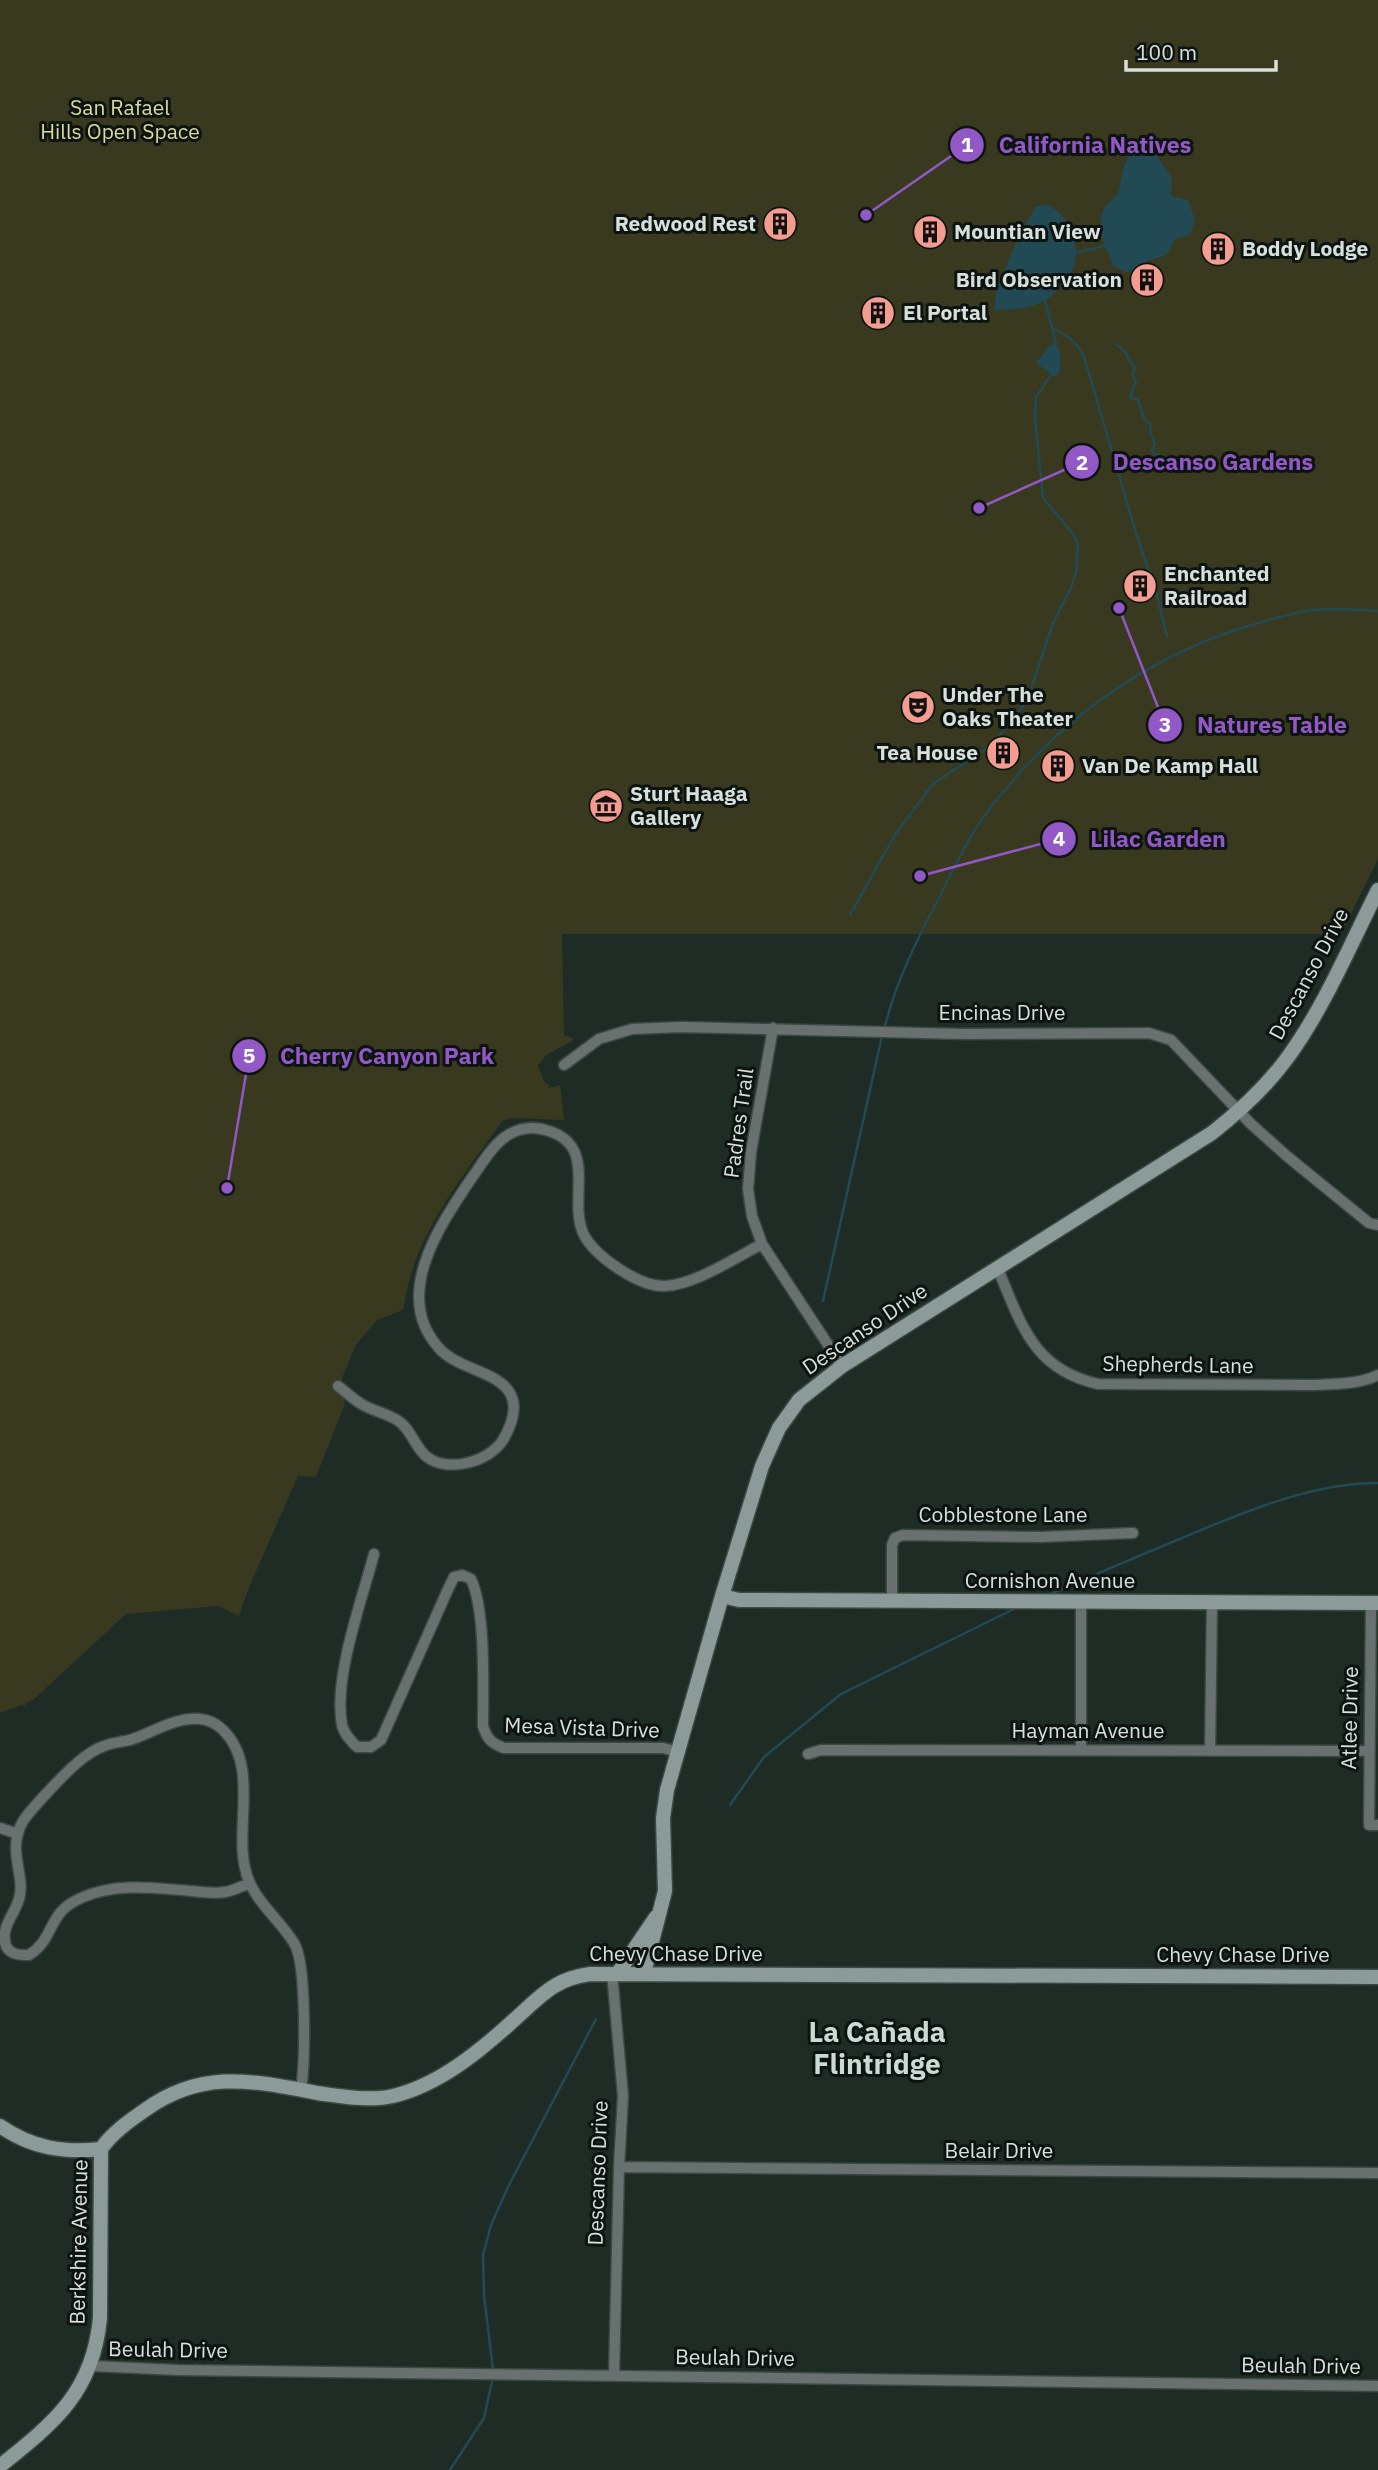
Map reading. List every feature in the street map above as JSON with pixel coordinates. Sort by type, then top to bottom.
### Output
[{"type":"street","name":"Descanso Drive","points":[[644,1973],[655,1934],[656,1917],[663,1903],[664,1802],[722,1596],[762,1466],[779,1428],[799,1400],[842,1366],[1212,1133],[1239,1112],[1268,1082],[1308,1027],[1378,890]]},
{"type":"street","name":"Encinas Drive","points":[[564,1065],[599,1039],[632,1029],[773,1028],[963,1034],[1149,1033],[1171,1040],[1239,1112],[1288,1157],[1369,1223],[1378,1225]]},
{"type":"street","name":"Padres Trail","points":[[773,1028],[751,1152],[748,1189],[752,1216],[762,1244],[842,1366]]},
{"type":"street","points":[[338,1386],[362,1405],[400,1422],[428,1458],[445,1463],[467,1464],[484,1458],[498,1448],[508,1431],[513,1414],[513,1397],[505,1385],[452,1360],[437,1347],[425,1329],[419,1309],[419,1287],[423,1266],[435,1238],[457,1200],[493,1149],[508,1135],[523,1129],[540,1128],[569,1141],[576,1154],[579,1172],[579,1217],[583,1232],[591,1246],[633,1277],[660,1286],[681,1283],[762,1244]]},
{"type":"street","name":"Shepherds Lane","points":[[997,1267],[1024,1328],[1039,1351],[1049,1363],[1076,1379],[1098,1384],[1310,1385],[1341,1384],[1368,1380],[1378,1375]]},
{"type":"street","name":"Cobblestone Lane","points":[[892,1601],[892,1545],[895,1538],[903,1535],[1041,1537],[1133,1532]]},
{"type":"street","name":"Mesa Vista Drive","points":[[374,1554],[346,1663],[341,1698],[342,1727],[357,1747],[371,1747],[381,1740],[449,1587],[454,1577],[462,1575],[471,1579],[476,1590],[480,1625],[483,1726],[486,1738],[493,1744],[504,1748],[663,1748],[678,1752]]},
{"type":"street","name":"Cornishon Avenue","points":[[722,1596],[739,1600],[1374,1603]]},
{"type":"street","points":[[1081,1749],[1082,1601]]},
{"type":"street","points":[[1210,1751],[1212,1603]]},
{"type":"street","name":"Atlee Drive","points":[[1374,1603],[1369,1825],[1378,1825]]},
{"type":"street","points":[[250,1883],[227,1892],[136,1887],[112,1888],[82,1897],[64,1907],[54,1920],[46,1940],[29,1955],[18,1955],[10,1951],[4,1944],[1,1931],[20,1896],[15,1846],[23,1821],[77,1763],[103,1746],[130,1740],[184,1720],[198,1718],[212,1721],[225,1732],[237,1750],[242,1765],[242,1854],[250,1883],[270,1915],[296,1945],[299,1956],[303,1979],[301,2090]]},
{"type":"street","name":"Hayman Avenue","points":[[808,1754],[821,1750],[1369,1751]]},
{"type":"street","points":[[0,1828],[18,1834]]},
{"type":"street","points":[[615,1973],[656,1917]]},
{"type":"street","name":"Descanso Drive","points":[[614,2375],[623,2096],[615,1973]]},
{"type":"street","name":"Chevy Chase Drive","points":[[101,2149],[107,2140],[155,2103],[194,2085],[243,2080],[345,2097],[371,2098],[391,2096],[414,2089],[451,2070],[513,2021],[550,1987],[572,1977],[615,1973],[1378,1977]]},
{"type":"street","points":[[0,2126],[19,2138],[52,2150],[101,2149]]},
{"type":"street","name":"Berkshire Avenue","points":[[0,2466],[48,2426],[82,2384],[91,2366],[98,2341],[100,2318],[101,2149]]},
{"type":"street","name":"Belair Drive","points":[[619,2167],[1378,2173]]},
{"type":"street","name":"Beulah Drive","points":[[91,2366],[178,2370],[1378,2386]]},
{"type":"green space","name":"San Rafael Hills Open Space","points":[[0,0],[1378,0],[1378,859],[1341,934],[562,934],[564,1035],[575,1039],[545,1056],[538,1066],[545,1083],[549,1085],[548,1088],[560,1085],[564,1120],[512,1118],[502,1121],[452,1191],[421,1248],[410,1278],[403,1310],[377,1320],[356,1345],[342,1378],[345,1404],[316,1477],[298,1476],[239,1616],[218,1606],[126,1614],[32,1701],[24,1707],[22,1705],[0,1713]]},
{"type":"water","points":[[1143,142],[1150,146],[1172,178],[1171,196],[1188,200],[1195,220],[1190,235],[1175,239],[1167,255],[1147,261],[1142,270],[1126,272],[1113,266],[1102,237],[1101,222],[1105,207],[1118,193],[1127,159]]},
{"type":"water","points":[[1049,205],[1062,216],[1072,231],[1076,248],[1073,269],[1061,286],[1039,304],[994,311],[997,288],[1019,236],[1036,206]]},
{"type":"water","points":[[1056,344],[1061,359],[1058,375],[1055,377],[1036,363],[1050,345]]},
{"type":"waterway","points":[[1075,253],[1104,246]]},
{"type":"waterway","points":[[1045,300],[1056,344]]},
{"type":"waterway","points":[[1054,329],[1073,341],[1085,360],[1167,637]]},
{"type":"waterway","points":[[1116,345],[1123,349],[1136,367],[1132,374],[1136,382],[1130,397],[1138,400],[1144,419],[1151,425],[1150,431],[1155,445],[1153,453],[1173,460]]},
{"type":"waterway","points":[[850,915],[896,833],[933,784],[993,744],[1027,701],[1053,623],[1071,588],[1076,572],[1078,544],[1043,498],[1035,417],[1036,397],[1051,375]]},
{"type":"waterway","points":[[884,1030],[907,962],[970,838],[1008,787],[1035,756],[1065,728],[1131,679],[1203,642],[1305,611],[1378,611]]},
{"type":"waterway","points":[[823,1301],[882,1036]]},
{"type":"waterway","points":[[1048,1595],[1201,1530],[1275,1502],[1326,1488],[1378,1483]]},
{"type":"waterway","points":[[730,1805],[764,1757],[841,1694],[1016,1608]]},
{"type":"waterway","points":[[493,2370],[484,2295],[483,2255],[491,2225],[508,2187],[596,2019]]},
{"type":"waterway","points":[[450,2470],[484,2418],[493,2377]]},
{"type":"place","name":"California Natives","points":[[866,215]]},
{"type":"place","name":"Redwood Rest","points":[[780,224]]},
{"type":"place","name":"Mountian View","points":[[930,232]]},
{"type":"place","name":"Boddy Lodge","points":[[1218,249]]},
{"type":"place","name":"Bird Observation","points":[[1147,280]]},
{"type":"place","name":"El Portal","points":[[878,313]]},
{"type":"place","name":"Descanso Gardens","points":[[979,508]]},
{"type":"place","name":"Enchanted Railroad","points":[[1140,586]]},
{"type":"place","name":"Natures Table","points":[[1119,608]]},
{"type":"place","name":"Under The Oaks Theater","points":[[918,707]]},
{"type":"place","name":"Tea House","points":[[1003,753]]},
{"type":"place","name":"Van De Kamp Hall","points":[[1058,766]]},
{"type":"place","name":"Sturt Haaga Gallery","points":[[606,806]]},
{"type":"place","name":"Lilac Garden","points":[[920,876]]},
{"type":"place","name":"Cherry Canyon Park","points":[[227,1188]]},
{"type":"district","name":"La Cañada Flintridge","points":[[877,2048]]}]
